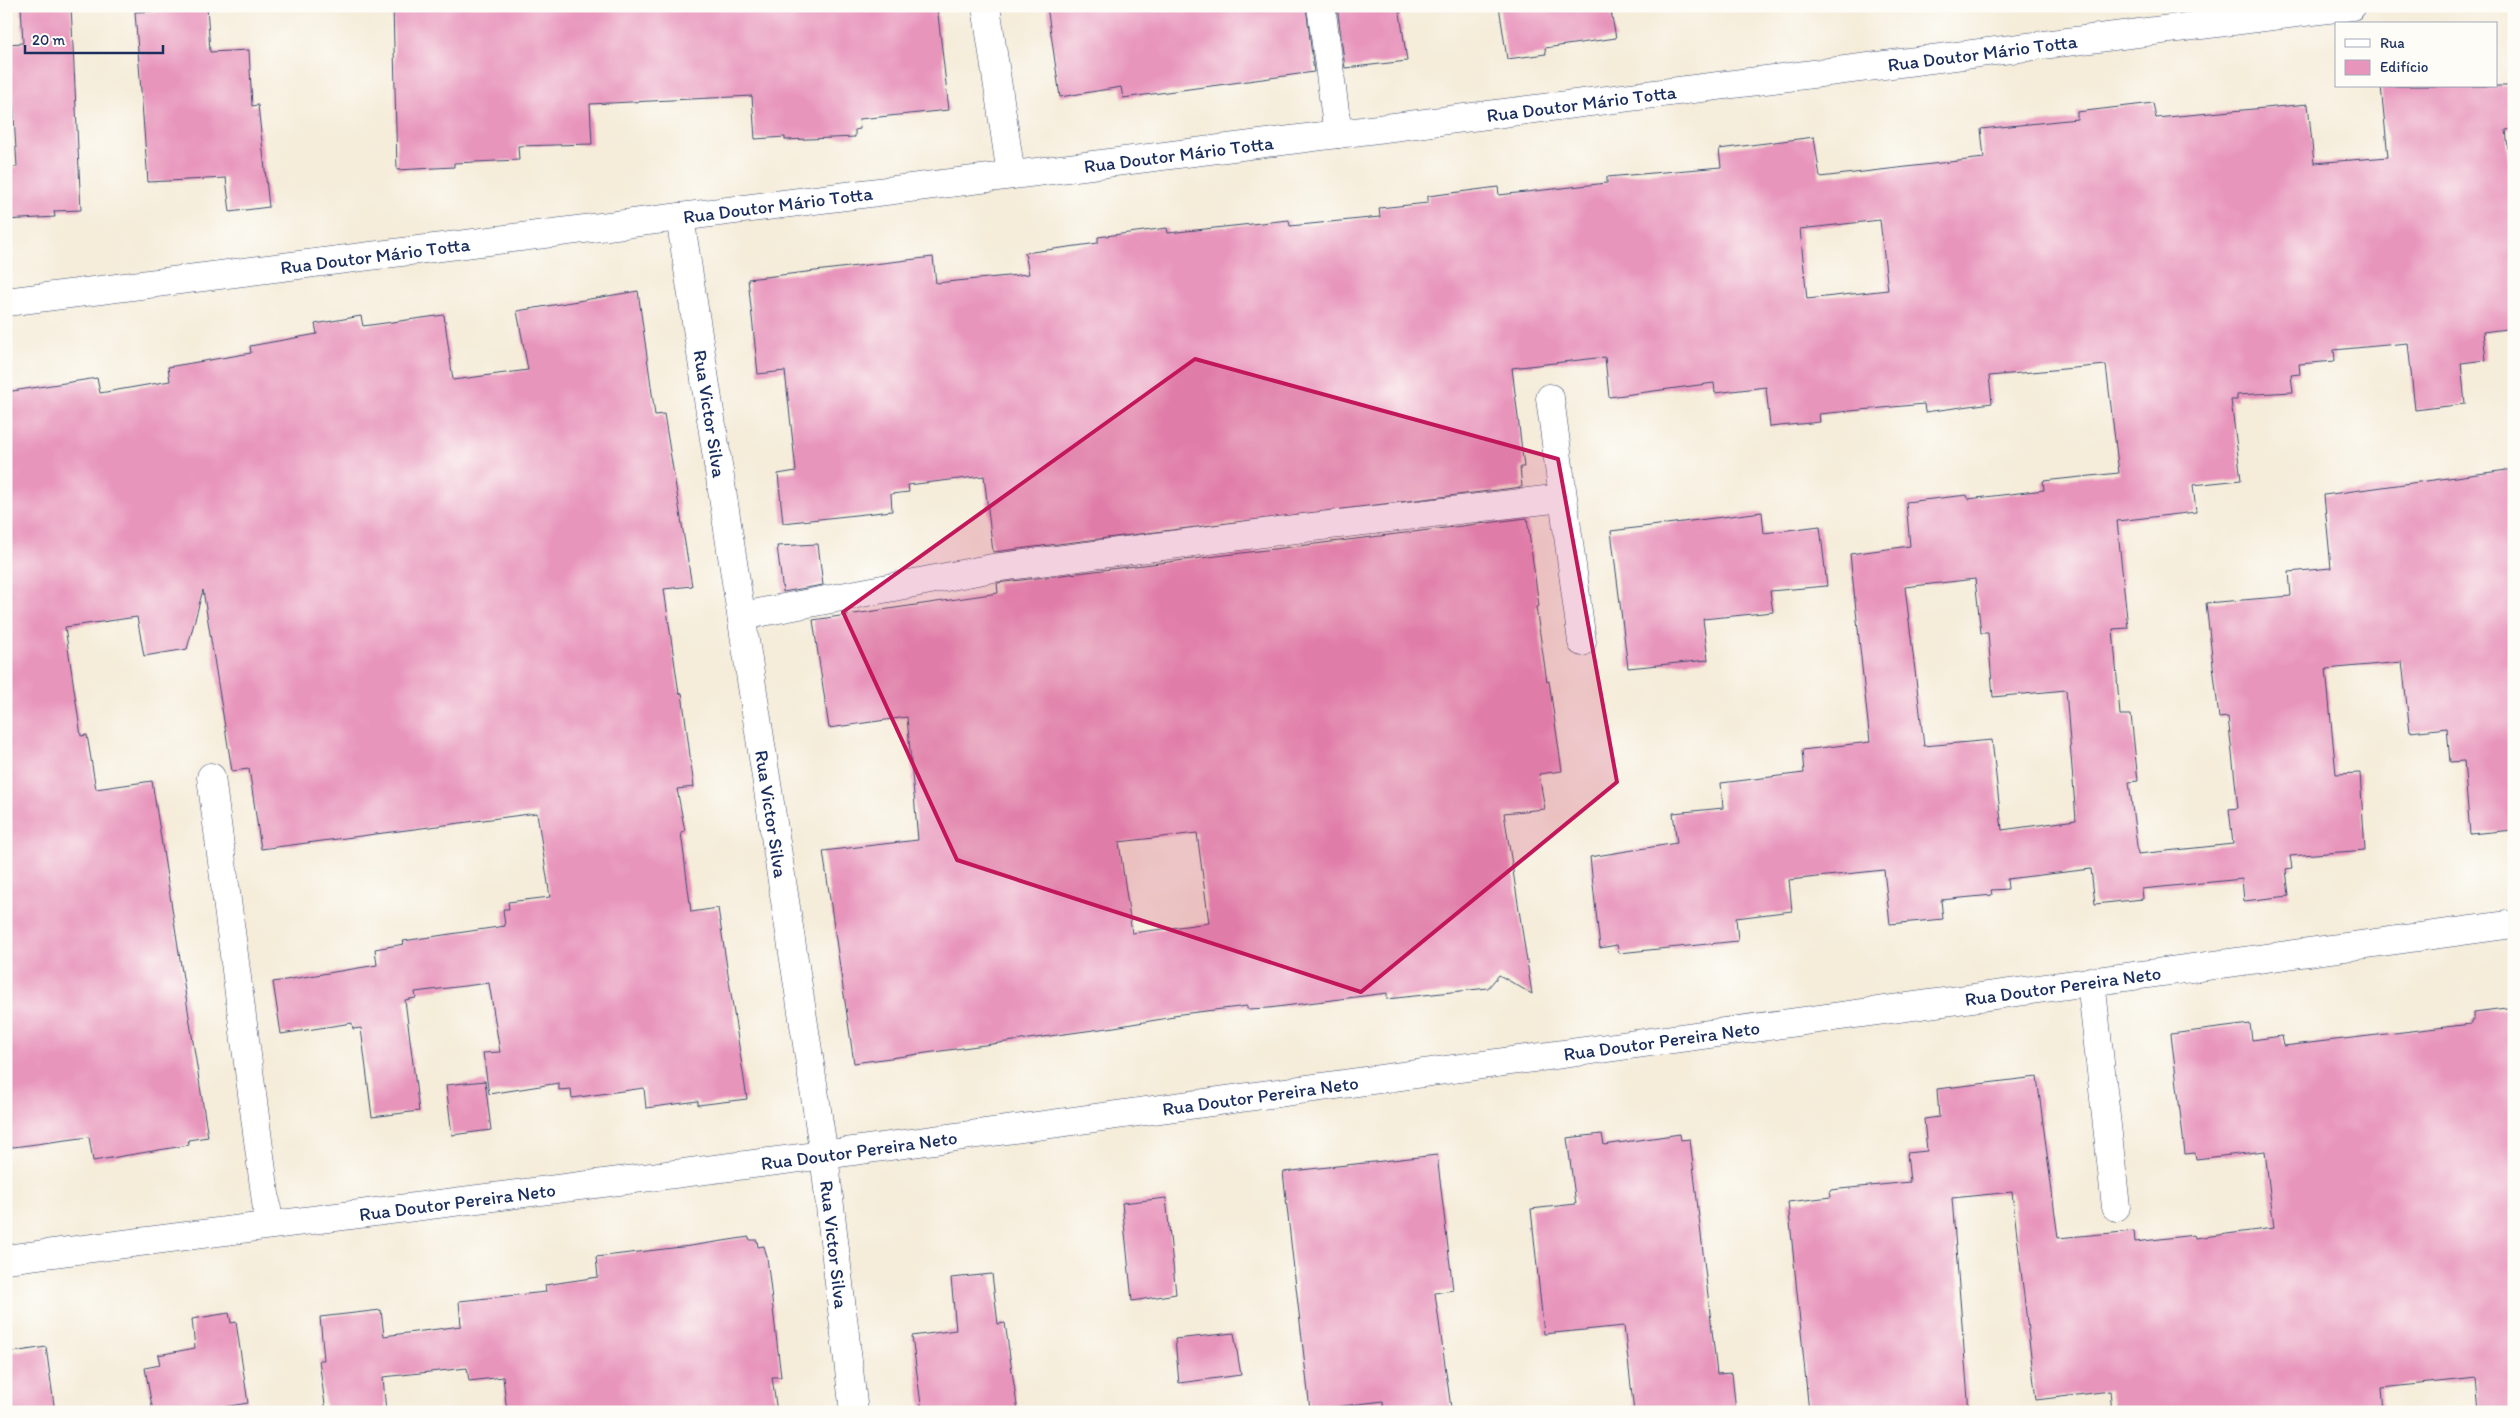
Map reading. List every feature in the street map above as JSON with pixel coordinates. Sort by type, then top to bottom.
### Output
[{"type":"street","points":[[986,6],[1011,175]]},
{"type":"street","points":[[1321,6],[1338,134]]},
{"type":"street","name":"Rua Doutor Mário Totta","points":[[6,302],[2352,6]]},
{"type":"street","name":"Rua Victor Silva","points":[[680,217],[824,1155],[854,1412]]},
{"type":"street","points":[[1550,398],[1582,642]]},
{"type":"street","points":[[742,616],[993,568],[1297,529],[1562,498]]},
{"type":"street","points":[[211,777],[269,1225]]},
{"type":"street","name":"Rua Doutor Pereira Neto","points":[[6,1259],[824,1155],[2514,924]]},
{"type":"street","points":[[2091,981],[2116,1207]]},
{"type":"highlighted area","points":[[1195,359],[1558,459],[1617,782],[1361,992],[957,860],[843,612]]},
{"type":"building","points":[[21,6],[71,6],[81,210],[54,211],[55,217],[6,220],[6,168],[17,167],[13,99],[6,99],[6,44],[23,43]]},
{"type":"building","points":[[163,6],[207,6],[210,52],[249,50],[252,106],[258,105],[269,207],[230,212],[226,178],[148,182],[135,12],[163,11]]},
{"type":"building","points":[[393,6],[937,6],[949,110],[859,119],[860,129],[855,130],[855,137],[785,140],[785,137],[755,139],[752,96],[590,104],[592,144],[518,146],[519,160],[454,163],[454,167],[397,170]]},
{"type":"building","points":[[1047,6],[1306,6],[1314,72],[1123,98],[1121,87],[1060,97]]},
{"type":"building","points":[[1337,6],[1399,6],[1407,61],[1345,68]]},
{"type":"building","points":[[1499,6],[1610,6],[1616,38],[1545,48],[1546,54],[1507,59]]},
{"type":"building","points":[[2498,86],[2514,86],[2514,129],[2506,130],[2514,202],[2514,328],[2483,332],[2486,360],[2461,363],[2465,404],[2415,410],[2408,343],[2334,350],[2335,361],[2299,364],[2300,374],[2291,375],[2293,392],[2237,395],[2237,400],[2231,400],[2241,480],[2193,485],[2196,512],[2117,521],[2128,628],[2113,629],[2120,715],[2131,715],[2138,781],[2129,782],[2138,854],[2233,844],[2229,809],[2238,808],[2228,717],[2219,718],[2206,603],[2291,596],[2289,572],[2331,568],[2324,495],[2514,469],[2514,830],[2470,834],[2464,761],[2450,762],[2447,728],[2410,732],[2402,662],[2326,669],[2336,774],[2360,773],[2365,850],[2290,856],[2292,868],[2286,869],[2289,896],[2244,901],[2242,879],[2142,889],[2143,899],[2095,904],[2091,869],[2007,879],[2008,889],[1991,890],[1992,895],[1941,900],[1943,919],[1890,924],[1884,870],[1789,880],[1792,911],[1736,918],[1738,941],[1619,953],[1617,945],[1600,948],[1590,857],[1677,843],[1673,813],[1723,808],[1721,783],[1804,773],[1802,750],[1870,742],[1850,554],[1910,546],[1906,502],[1967,495],[1968,499],[2044,490],[2043,481],[2119,473],[2106,365],[1989,376],[1992,403],[1925,412],[1924,404],[1819,414],[1820,422],[1770,427],[1766,387],[1715,393],[1714,383],[1609,397],[1605,357],[1512,368],[1524,467],[1520,467],[1522,487],[993,552],[984,476],[908,485],[909,492],[891,494],[892,511],[783,523],[778,474],[796,471],[785,371],[758,374],[748,279],[933,257],[936,283],[1029,274],[1025,253],[1098,243],[1098,237],[1167,228],[1168,233],[1289,220],[1290,226],[1380,217],[1379,208],[1428,203],[1428,196],[1498,187],[1499,195],[1607,183],[1607,177],[1721,167],[1719,149],[1814,137],[1820,177],[1984,158],[1981,129],[2077,119],[2077,112],[2153,103],[2156,118],[2308,104],[2314,163],[2388,157],[2381,88],[2498,88]],"holes":[[[1880,220],[1888,290],[1807,299],[1800,229]],[[1975,579],[1981,633],[1988,633],[1993,697],[2066,690],[2076,820],[2002,830],[1992,740],[1924,746],[1905,587]]]},
{"type":"building","points":[[638,291],[655,415],[664,414],[692,586],[664,589],[679,694],[682,693],[694,787],[677,789],[685,831],[681,832],[691,912],[718,908],[747,1099],[698,1105],[698,1101],[646,1108],[644,1088],[572,1098],[571,1089],[559,1090],[559,1083],[489,1094],[483,1053],[500,1052],[489,983],[415,992],[416,998],[405,1000],[419,1111],[372,1117],[361,1028],[353,1029],[352,1023],[281,1034],[273,982],[377,965],[375,949],[404,944],[403,941],[505,926],[503,909],[509,909],[508,902],[550,897],[537,813],[261,849],[249,769],[232,771],[203,590],[187,649],[144,656],[137,617],[65,627],[81,736],[87,735],[96,789],[152,781],[208,1137],[188,1140],[189,1145],[93,1161],[89,1137],[6,1148],[6,392],[97,378],[100,393],[170,381],[168,367],[251,353],[250,346],[317,334],[315,324],[361,316],[363,326],[444,315],[453,380],[528,370],[517,311]]},
{"type":"building","points":[[1762,512],[1764,533],[1820,526],[1827,586],[1770,591],[1773,612],[1703,619],[1708,660],[1628,668],[1611,531]]},
{"type":"building","points":[[1527,518],[1539,606],[1536,607],[1562,771],[1539,774],[1545,809],[1504,813],[1532,994],[1499,975],[1488,988],[1387,999],[1387,993],[1269,1008],[1247,1009],[1247,1006],[1173,1015],[1174,1017],[1108,1028],[854,1063],[823,851],[918,840],[907,717],[829,728],[813,620],[998,593],[997,583]],"holes":[[[1197,833],[1209,923],[1132,933],[1119,842]]]},
{"type":"building","points":[[818,544],[823,585],[783,592],[777,546]]},
{"type":"building","points":[[2514,1007],[2514,1412],[2479,1412],[2476,1378],[2381,1388],[2383,1412],[2112,1412],[2110,1391],[2036,1400],[2012,1192],[1952,1198],[1969,1412],[1809,1412],[1788,1202],[1831,1197],[1830,1190],[1910,1182],[1907,1153],[1927,1151],[1924,1119],[1939,1117],[1937,1089],[2037,1077],[2058,1238],[2134,1231],[2135,1242],[2194,1235],[2195,1238],[2274,1228],[2265,1151],[2196,1159],[2195,1153],[2185,1154],[2171,1034],[2250,1024],[2252,1040],[2282,1036],[2284,1046],[2471,1024],[2471,1020],[2474,1020],[2474,1012]]},
{"type":"building","points":[[485,1081],[491,1130],[452,1135],[446,1085]]},
{"type":"building","points":[[1602,1134],[1604,1145],[1680,1134],[1681,1140],[1690,1139],[1717,1374],[1732,1373],[1736,1412],[1634,1412],[1624,1326],[1544,1334],[1531,1209],[1576,1204],[1567,1138]]},
{"type":"building","points":[[1437,1155],[1453,1290],[1435,1293],[1451,1408],[1384,1412],[1383,1401],[1310,1410],[1283,1172]]},
{"type":"building","points":[[1166,1198],[1176,1294],[1132,1301],[1122,1203]]},
{"type":"building","points":[[749,1237],[750,1240],[757,1240],[758,1247],[764,1246],[767,1257],[781,1377],[772,1377],[777,1412],[507,1412],[503,1377],[469,1381],[467,1368],[383,1377],[386,1412],[326,1412],[319,1360],[324,1360],[320,1317],[381,1310],[384,1336],[461,1326],[459,1301],[546,1292],[545,1285],[598,1277],[596,1257]]},
{"type":"building","points":[[992,1274],[998,1324],[1005,1323],[1018,1412],[922,1412],[912,1336],[956,1330],[951,1278]]},
{"type":"building","points":[[229,1313],[231,1323],[236,1322],[248,1403],[194,1412],[153,1412],[145,1368],[160,1365],[158,1355],[195,1348],[192,1319]]},
{"type":"building","points":[[1234,1333],[1241,1375],[1179,1383],[1175,1339]]},
{"type":"building","points":[[46,1347],[55,1412],[6,1412],[6,1353]]}]
